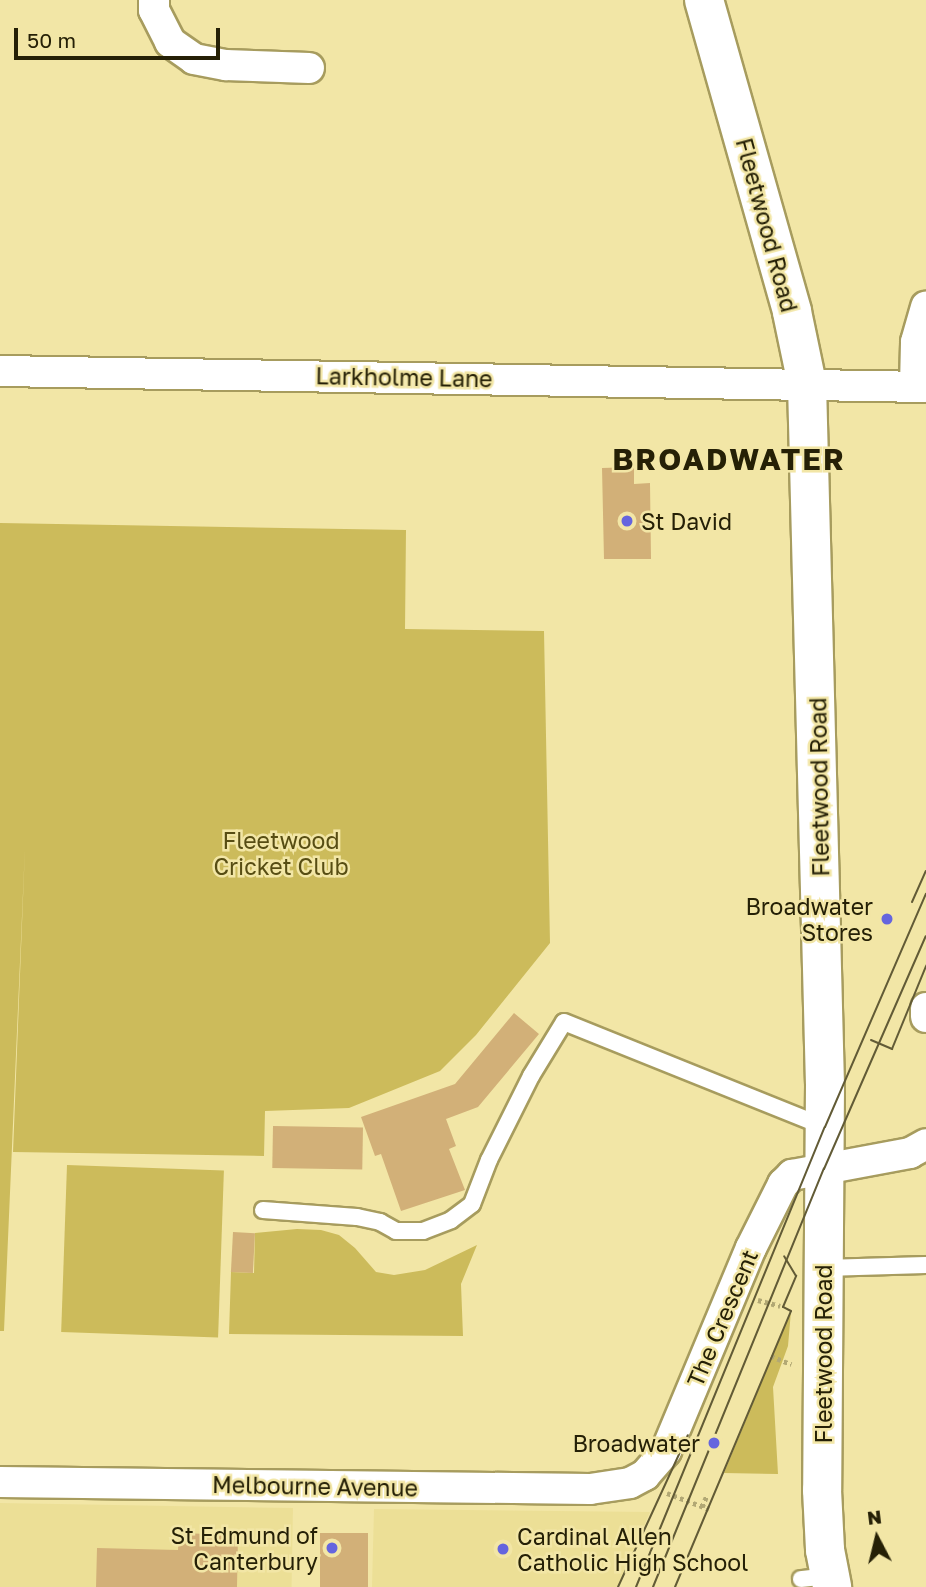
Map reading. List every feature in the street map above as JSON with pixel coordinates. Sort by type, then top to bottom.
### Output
[{"type":"street","points":[[154,0],[154,10],[170,42],[194,59],[226,65],[309,68]]},
{"type":"street","name":"Fleetwood Road","points":[[704,0],[792,313],[807,384],[821,844],[825,1127],[821,1581]]},
{"type":"street","points":[[920,387],[916,342],[926,306]]},
{"type":"street","name":"Larkholme Lane","points":[[0,371],[920,387]]},
{"type":"street","points":[[926,1009],[926,1017]]},
{"type":"street","name":"The Crescent","points":[[638,1479],[666,1451],[751,1248],[783,1184],[792,1175],[910,1153],[926,1144]]},
{"type":"street","name":"Melbourne Avenue","points":[[0,1482],[590,1489],[638,1479]]},
{"type":"lane","points":[[263,1210],[357,1216],[380,1222],[396,1231],[423,1231],[451,1220],[472,1204],[489,1160],[525,1088],[564,1022],[825,1127]]},
{"type":"lane","points":[[823,1268],[926,1265]]},
{"type":"path","points":[[638,1479],[663,1492],[709,1509]]},
{"type":"path","points":[[702,1507],[706,1497]]},
{"type":"shaded area","points":[[0,1503],[293,1508],[292,1587],[0,1587]]},
{"type":"shaded area","name":"Cardinal Allen Catholic High School","points":[[374,1509],[650,1512],[618,1587],[372,1587]]},
{"type":"green space","name":"Fleetwood Cricket Club","points":[[0,523],[406,530],[405,629],[544,631],[550,943],[476,1035],[440,1071],[349,1108],[265,1111],[264,1156],[13,1152],[25,847],[4,1331],[0,1331]]},
{"type":"green space","points":[[67,1165],[224,1170],[218,1337],[61,1332]]},
{"type":"green space","points":[[321,1230],[339,1235],[355,1248],[376,1272],[394,1275],[425,1270],[477,1245],[461,1284],[463,1336],[229,1334],[231,1272],[254,1273],[255,1233]]},
{"type":"green space","points":[[791,1311],[788,1346],[773,1387],[778,1474],[724,1473]]},
{"type":"building","name":"St David","points":[[634,467],[634,484],[650,483],[651,559],[604,559],[602,468]]},
{"type":"building","points":[[514,1013],[539,1034],[478,1107],[446,1119],[456,1146],[449,1149],[465,1190],[401,1211],[381,1154],[375,1156],[361,1117],[455,1084]]},
{"type":"building","points":[[273,1126],[363,1128],[362,1170],[272,1168]]},
{"type":"building","points":[[233,1232],[255,1233],[253,1273],[231,1272]]},
{"type":"building","points":[[179,1533],[238,1535],[237,1587],[96,1587],[97,1548],[178,1550]]},
{"type":"building","points":[[320,1533],[368,1533],[368,1587],[320,1587]]},
{"type":"tram line","points":[[912,902],[926,871]]},
{"type":"tram line","points":[[636,1587],[825,1127],[926,894]]},
{"type":"tram line","points":[[653,1587],[824,1169],[926,936]]},
{"type":"tram line","points":[[871,1040],[892,1049],[926,966]]},
{"type":"tram line","points":[[675,1587],[791,1311],[783,1307],[796,1276],[784,1256]]},
{"type":"tram line","points":[[618,1587],[688,1435]]},
{"type":"place","name":"St David","points":[[627,521]]},
{"type":"place","name":"Broadwater Stores","points":[[887,919]]},
{"type":"place","name":"Broadwater","points":[[714,1443]]},
{"type":"place","name":"St Edmund of Canterbury","points":[[332,1548]]},
{"type":"place","name":"Cardinal Allen Catholic High School","points":[[503,1549]]},
{"type":"district","name":"BROADWATER","points":[[729,459]]}]
